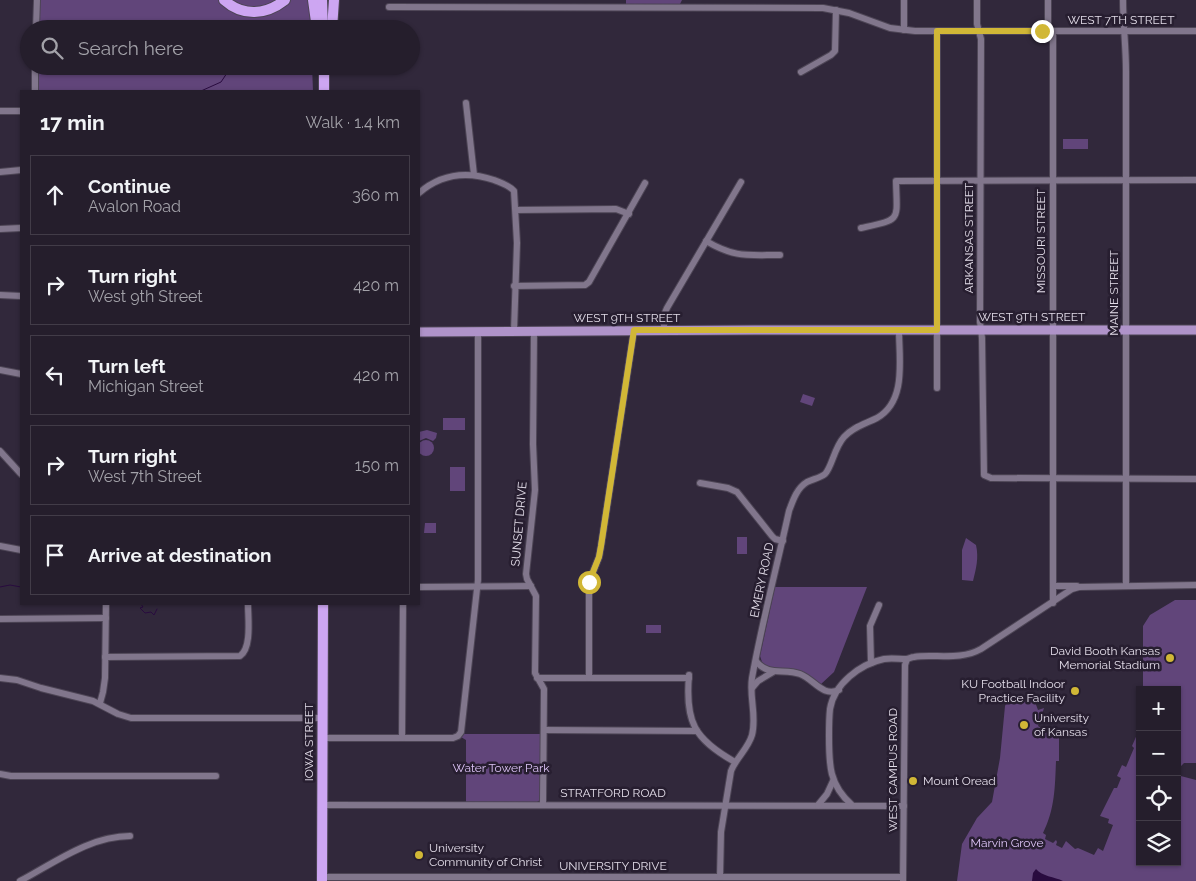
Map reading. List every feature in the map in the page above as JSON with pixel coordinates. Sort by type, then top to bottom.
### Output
[{"type":"highway","points":[[224,0],[238,10],[254,13],[272,8],[285,0]]},
{"type":"highway","points":[[313,0],[316,20]]},
{"type":"highway","points":[[322,0],[323,20]]},
{"type":"highway","points":[[333,20],[334,0]]},
{"type":"highway","name":"IOWA STREET","points":[[322,879],[323,605]]},
{"type":"main road","name":"WEST 9TH STREET","points":[[420,332],[1196,330]]},
{"type":"street","points":[[36,0],[36,20]]},
{"type":"street","points":[[904,0],[904,30]]},
{"type":"street","name":"ARKANSAS STREET","points":[[977,0],[977,24],[981,39],[983,471],[985,477],[991,478],[1053,479]]},
{"type":"street","name":"MISSOURI STREET","points":[[1048,0],[1048,27],[1053,35],[1053,603]]},
{"type":"street","name":"MAINE STREET","points":[[1123,0],[1126,71],[1126,586]]},
{"type":"street","name":"WEST 7TH STREET","points":[[389,7],[685,4],[808,8],[833,7],[877,25],[904,30],[1196,31]]},
{"type":"street","points":[[801,72],[835,51],[833,7]]},
{"type":"street","points":[[937,31],[937,388]]},
{"type":"street","points":[[35,75],[35,90]]},
{"type":"street","points":[[466,103],[474,175]]},
{"type":"street","points":[[0,111],[20,111]]},
{"type":"street","points":[[0,172],[20,170]]},
{"type":"street","points":[[420,192],[432,183],[451,176],[474,175],[502,183],[513,189],[516,210],[514,331]]},
{"type":"street","points":[[861,228],[888,222],[893,219],[896,213],[896,181],[1196,180]]},
{"type":"street","points":[[664,330],[665,312],[740,182]]},
{"type":"street","points":[[514,286],[587,284],[601,264],[645,183]]},
{"type":"street","points":[[516,210],[616,209],[629,214]]},
{"type":"street","points":[[0,229],[20,228]]},
{"type":"street","points":[[706,241],[723,251],[733,254],[780,255]]},
{"type":"street","points":[[0,295],[20,296]]},
{"type":"street","points":[[589,678],[589,582],[599,557],[601,546],[634,330]]},
{"type":"street","name":"EMERY ROAD","points":[[720,877],[721,832],[731,771],[735,762],[748,746],[753,733],[752,688],[756,661],[789,511],[798,491],[808,482],[824,475],[837,446],[845,435],[881,415],[892,403],[899,378],[899,330]]},
{"type":"street","name":"SUNSET DRIVE","points":[[534,331],[533,444],[535,490],[526,574],[536,596],[535,669],[544,689],[543,804]]},
{"type":"street","points":[[322,738],[453,738],[460,735],[477,587],[478,332]]},
{"type":"street","points":[[0,370],[20,374]]},
{"type":"street","points":[[0,451],[20,473]]},
{"type":"street","points":[[1053,479],[1196,479]]},
{"type":"street","points":[[700,483],[728,488],[737,492],[772,536],[782,541]]},
{"type":"street","points":[[0,546],[20,550]]},
{"type":"street","points":[[1053,586],[1196,585]]},
{"type":"street","points":[[420,587],[531,586]]},
{"type":"street","points":[[852,805],[842,796],[833,781],[829,746],[830,707],[839,690],[852,674],[871,663],[890,659],[907,659],[918,656],[960,656],[974,653],[1072,590],[1083,586]]},
{"type":"street","points":[[100,703],[104,687],[106,605]]},
{"type":"street","points":[[105,657],[240,656],[244,653],[247,646],[248,605]]},
{"type":"street","points":[[402,738],[403,605]]},
{"type":"street","points":[[871,663],[870,626],[879,605]]},
{"type":"street","points":[[0,619],[106,618]]},
{"type":"street","name":"WEST CAMPUS ROAD","points":[[904,879],[905,665],[907,659]]},
{"type":"street","points":[[756,661],[762,668],[773,672],[801,674],[814,682],[821,689],[830,707]]},
{"type":"street","points":[[752,688],[758,681],[773,672]]},
{"type":"street","points":[[538,678],[689,676],[689,710],[698,731],[714,750],[735,762]]},
{"type":"street","points":[[0,678],[17,680],[100,703],[118,714],[131,718],[322,718]]},
{"type":"street","points":[[821,689],[830,692],[839,690]]},
{"type":"street","points":[[544,730],[698,731]]},
{"type":"street","points":[[0,774],[11,776],[216,776]]},
{"type":"street","points":[[818,805],[827,794],[833,781]]},
{"type":"street","name":"STRATFORD ROAD","points":[[322,805],[725,804],[904,806]]},
{"type":"street","points":[[20,881],[96,842],[130,836]]},
{"type":"street","name":"UNIVERSITY DRIVE","points":[[322,879],[694,879],[720,877],[904,879]]},
{"type":"green space","points":[[40,0],[219,0],[240,12],[289,0],[309,0],[310,20],[40,20]]},
{"type":"green space","points":[[229,0],[278,0],[259,8],[253,8]]},
{"type":"green space","points":[[626,0],[682,0],[677,5],[626,5]]},
{"type":"green space","points":[[38,75],[312,75],[313,90],[38,90]]},
{"type":"green space","points":[[1063,139],[1088,139],[1088,149],[1063,149]]},
{"type":"green space","points":[[803,394],[815,398],[812,406],[800,402]]},
{"type":"green space","points":[[443,418],[465,418],[465,430],[443,430]]},
{"type":"green space","points":[[427,430],[437,433],[436,438],[433,441],[426,438],[420,441],[420,432]]},
{"type":"green space","points":[[423,440],[429,440],[434,445],[434,451],[429,456],[420,454],[420,442]]},
{"type":"green space","points":[[450,467],[465,467],[465,491],[450,491]]},
{"type":"green space","points":[[425,523],[436,523],[436,533],[424,533]]},
{"type":"green space","points":[[737,537],[747,537],[747,554],[737,554]]},
{"type":"green space","points":[[966,538],[976,545],[977,550],[977,563],[973,581],[962,580],[962,550]]},
{"type":"green space","points":[[775,587],[867,587],[834,672],[820,685],[812,678],[770,669],[762,662],[760,656]]},
{"type":"green space","name":"David Booth Kansas Memorial Stadium","points":[[1175,600],[1196,600],[1196,763],[1184,763],[1181,766],[1181,686],[1143,686],[1143,626],[1150,615]]},
{"type":"green space","points":[[646,625],[661,625],[661,633],[646,633]]},
{"type":"green space","name":"Marvin Grove","points":[[1010,694],[1019,698],[1032,694],[1038,710],[1044,708],[1038,726],[1052,736],[1059,737],[1059,761],[1056,761],[1052,807],[1043,833],[1046,835],[1045,839],[1053,843],[1056,840],[1056,845],[1062,848],[1066,841],[1075,849],[1078,848],[1094,855],[1098,848],[1103,851],[1113,825],[1108,823],[1109,819],[1100,816],[1114,788],[1117,788],[1121,778],[1117,776],[1122,765],[1126,767],[1134,748],[1132,746],[1136,737],[1136,866],[1181,866],[1181,776],[1196,780],[1196,881],[957,881],[962,844],[977,818],[992,802],[1000,758],[1005,706]]},
{"type":"green space","name":"Water Tower Park","points":[[463,734],[541,734],[540,800],[537,802],[466,802],[466,740],[461,737]]},
{"type":"shaded area","points":[[1036,869],[1045,875],[1063,881],[1032,881],[1033,873]]},
{"type":"waterway","points":[[203,90],[221,82],[226,75]]},
{"type":"waterway","points":[[0,587],[10,585],[20,587]]},
{"type":"waterway","points":[[142,605],[143,607],[140,608],[145,613],[151,612],[154,615],[157,609]]},
{"type":"place","name":"David Booth Kansas Memorial Stadium","points":[[1170,658]]},
{"type":"place","name":"KU Football Indoor Practice Facility","points":[[1075,691]]},
{"type":"place","name":"University of Kansas","points":[[1024,725]]},
{"type":"place","name":"Mount Oread","points":[[913,781]]},
{"type":"place","name":"University Community of Christ","points":[[419,855]]},
{"type":"route","points":[[589,582],[599,557],[601,546],[634,330],[937,330],[937,31],[1042,31]]}]
